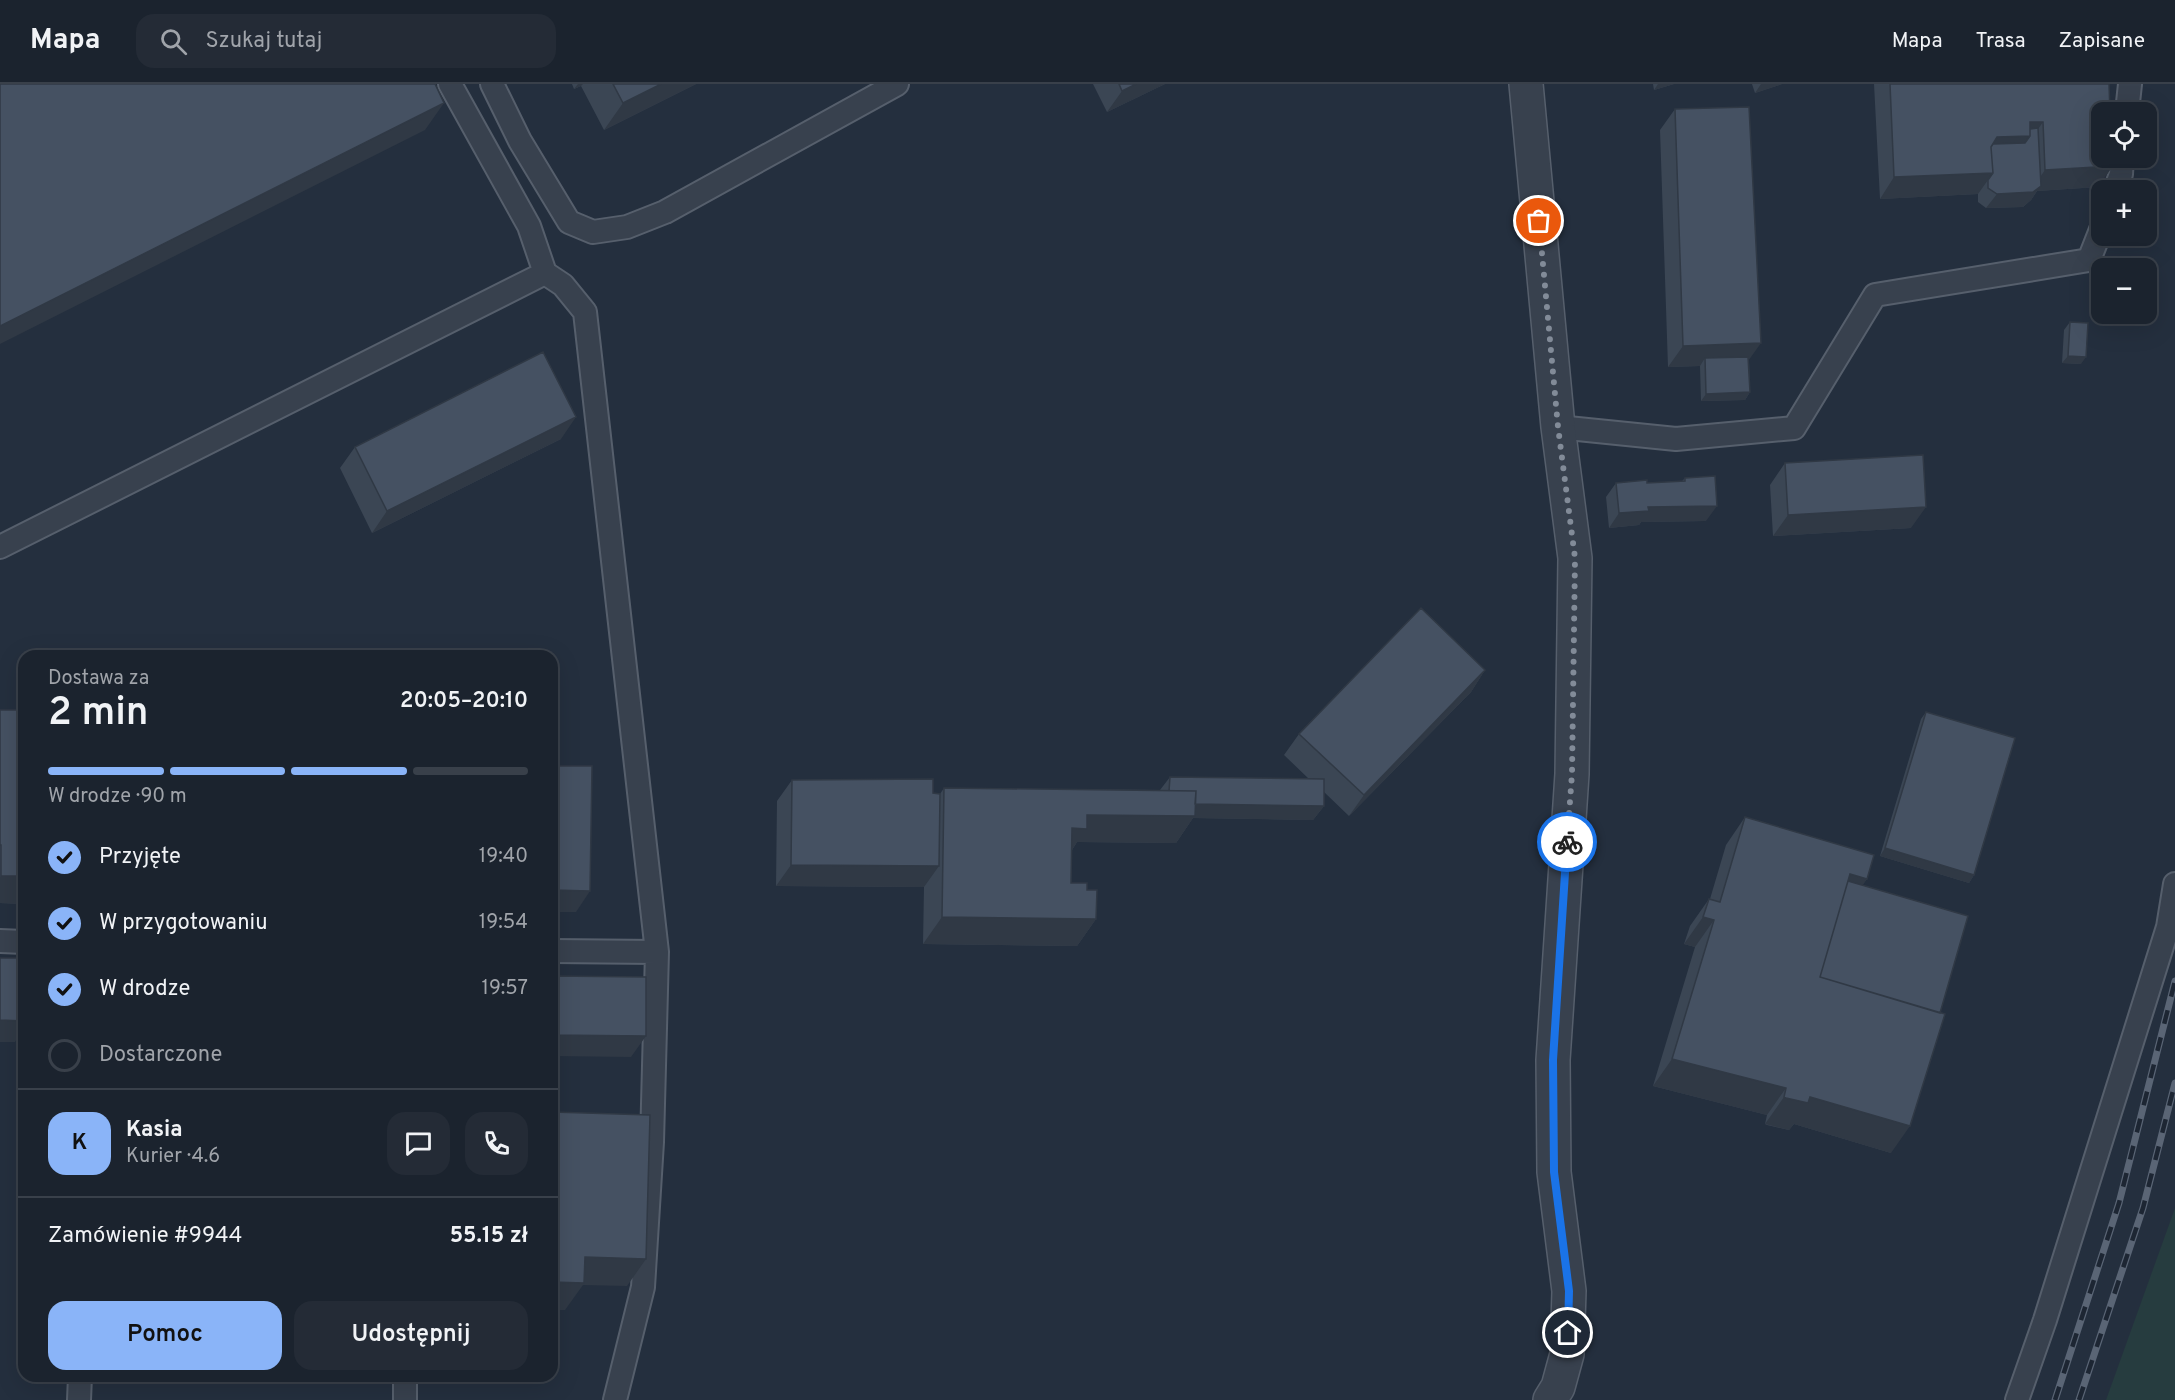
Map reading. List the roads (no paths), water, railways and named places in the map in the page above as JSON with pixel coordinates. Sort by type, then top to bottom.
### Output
[{"type":"street","points":[[1526,84],[1558,427],[1575,558],[1572,774],[1553,1060],[1554,1172],[1569,1291],[1567,1354],[1558,1387],[1550,1400]]},
{"type":"lane","points":[[450,84],[529,226],[545,273],[563,285],[585,312],[657,952],[652,1142],[643,1287],[615,1400]]},
{"type":"lane","points":[[492,84],[520,141],[569,222],[593,232],[627,227],[665,212],[897,84]]},
{"type":"lane","points":[[2128,102],[2130,84]]},
{"type":"lane","points":[[1558,427],[1676,439],[1794,428],[1875,295],[2090,260],[2095,246]]},
{"type":"lane","points":[[0,547],[545,273]]},
{"type":"lane","points":[[2017,1400],[2045,1320],[2168,927],[2175,884]]},
{"type":"lane","points":[[0,941],[18,942]]},
{"type":"lane","points":[[558,951],[657,952]]},
{"type":"lane","points":[[79,1400],[80,1382]]},
{"type":"lane","points":[[405,1382],[405,1400]]},
{"type":"railway","points":[[2055,1400],[2119,1203],[2175,981]]},
{"type":"railway","points":[[2079,1400],[2143,1208],[2175,1083]]}]
